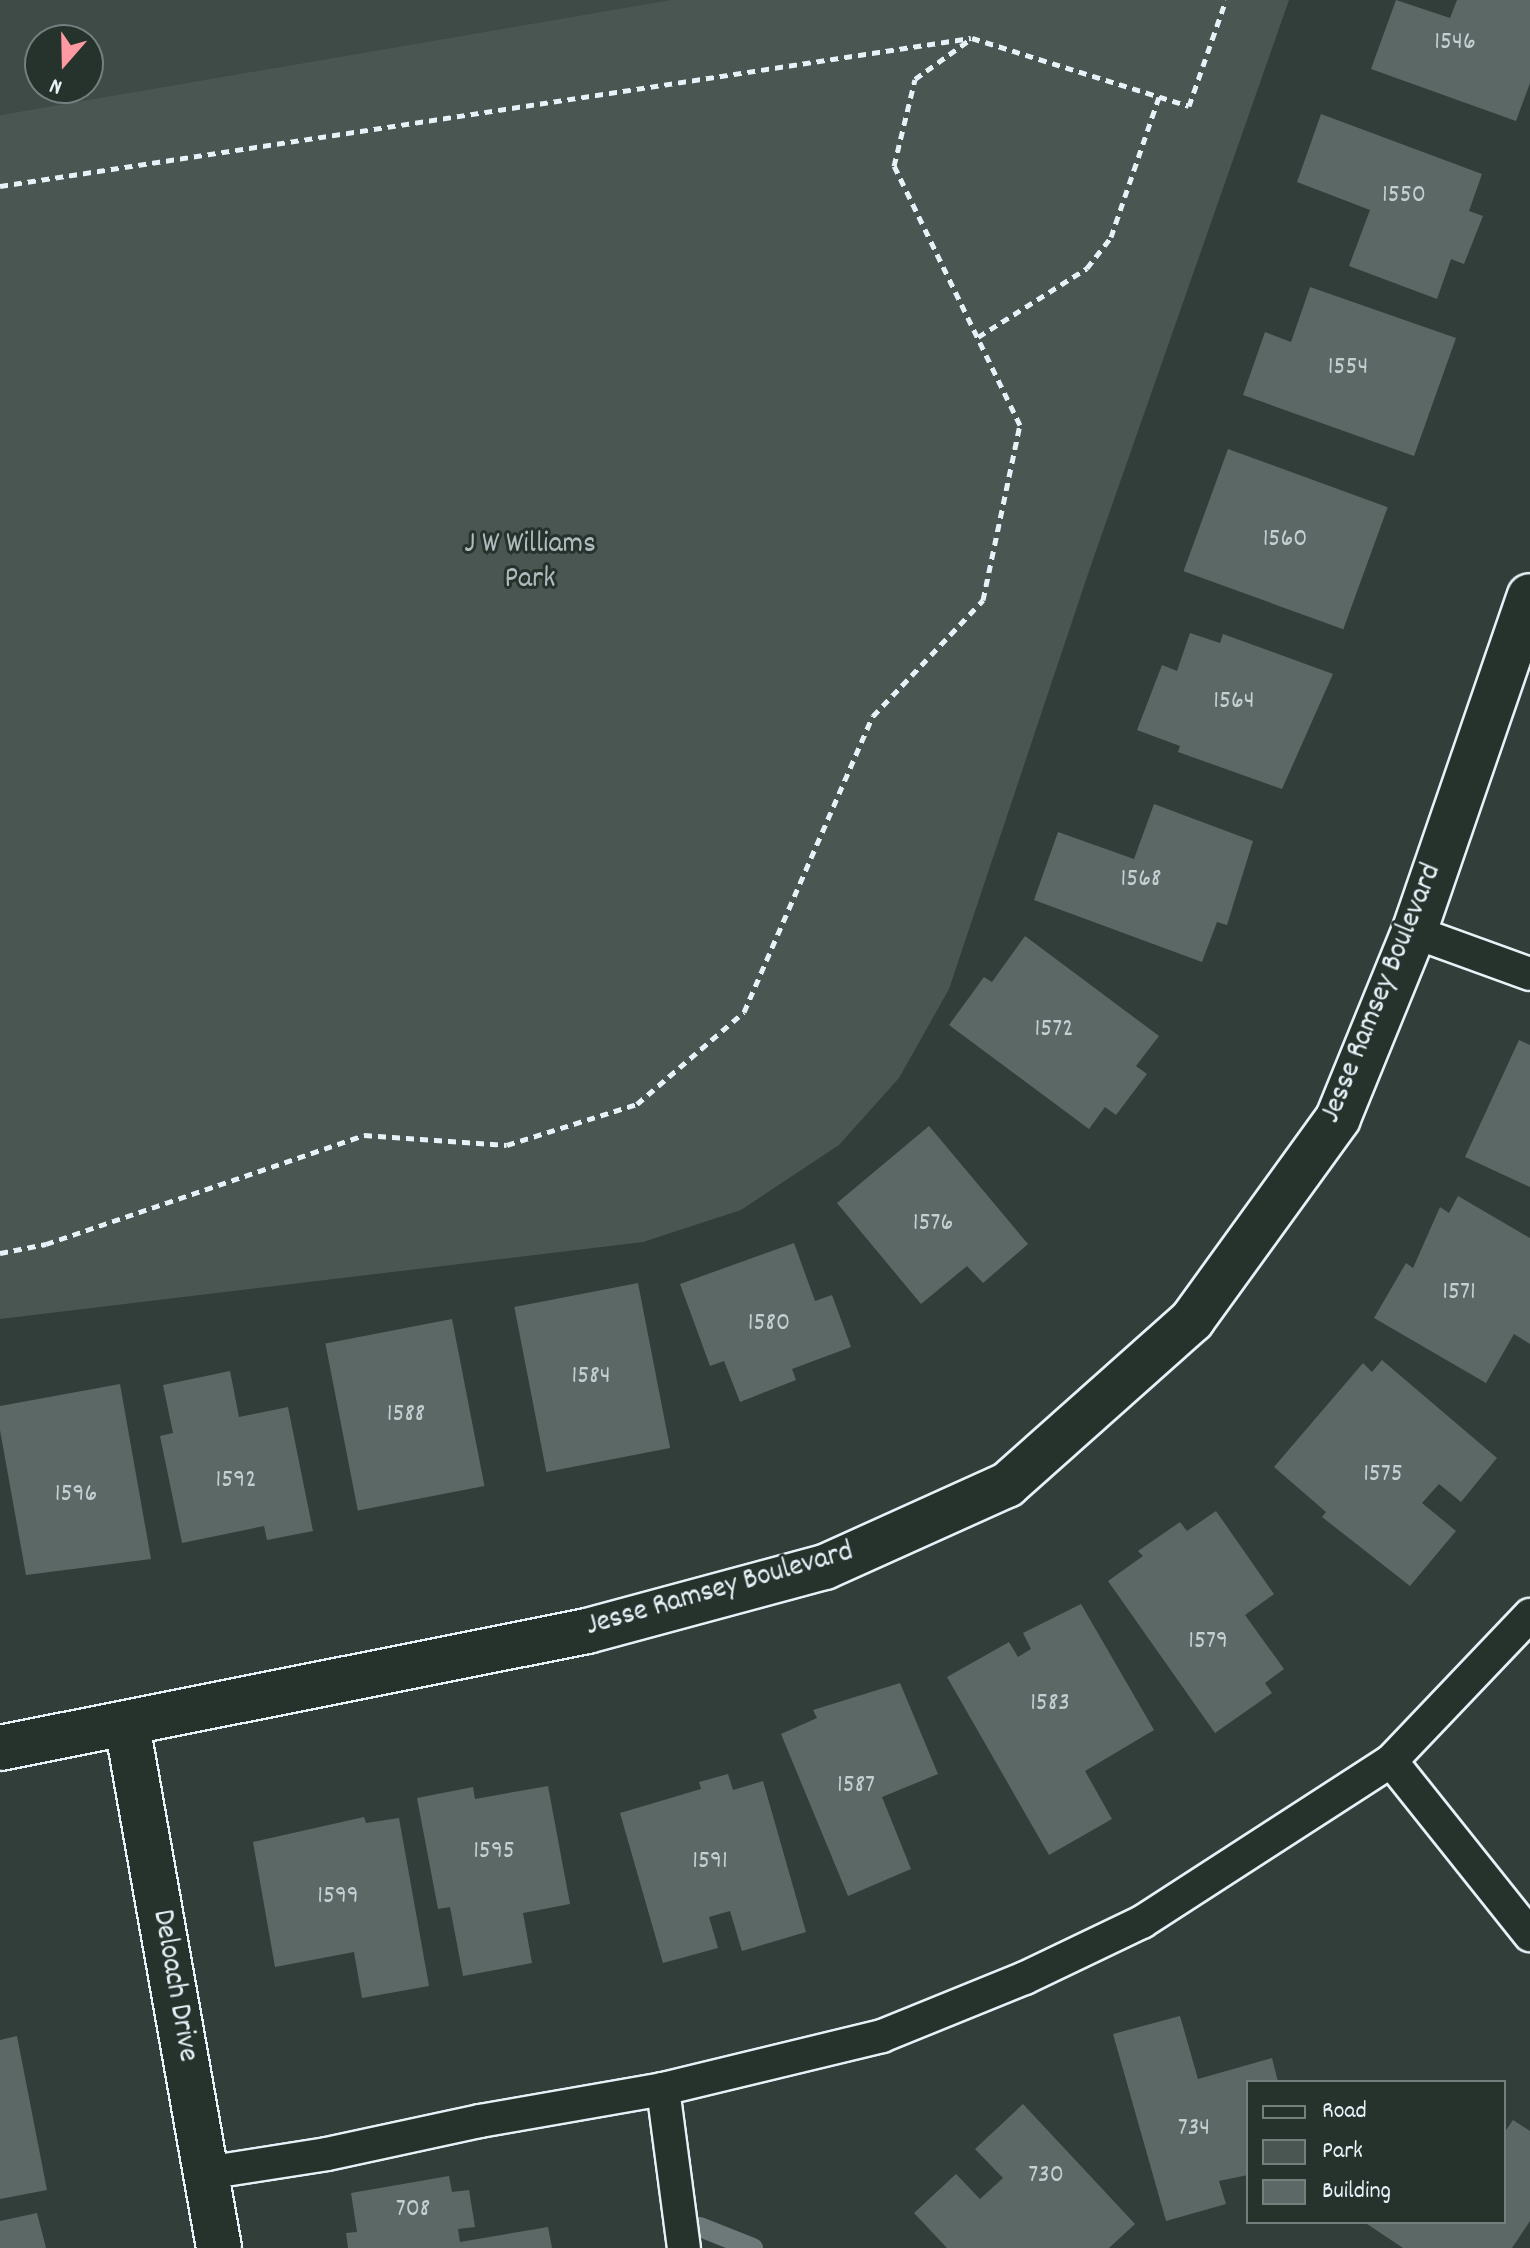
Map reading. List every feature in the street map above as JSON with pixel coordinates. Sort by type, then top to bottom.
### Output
[{"type":"street","name":"Jesse Ramsey Boulevard","points":[[0,1748],[587,1631],[825,1567],[1007,1485],[1192,1320],[1338,1118],[1414,932],[1530,596]]},
{"type":"street","name":"Deloach Drive","points":[[127,1725],[219,2248]]},
{"type":"lane","points":[[1414,932],[1530,974]]},
{"type":"lane","points":[[206,2173],[327,2154],[480,2121],[663,2089],[882,2036],[1025,1978],[1142,1922],[1391,1761],[1530,1615]]},
{"type":"lane","points":[[1391,1761],[1530,1935]]},
{"type":"lane","points":[[663,2089],[684,2248]]},
{"type":"path","points":[[0,186],[972,38],[1189,106],[1226,0]]},
{"type":"path","points":[[0,1253],[46,1244],[364,1135],[507,1145],[637,1104],[744,1012],[873,716],[983,600],[1020,425],[894,166],[915,79],[972,38]]},
{"type":"path","points":[[978,337],[1087,268],[1111,237],[1159,97]]},
{"type":"shaded area","points":[[0,0],[670,0],[104,97],[104,24],[24,24],[24,104],[64,104],[0,115]]},
{"type":"green space","name":"J W Williams Park","points":[[670,0],[1289,0],[1090,568],[949,989],[899,1078],[839,1145],[741,1210],[643,1242],[0,1319],[0,115],[64,104],[104,104],[104,97]]},
{"type":"building","points":[[1396,0],[1450,18],[1457,0],[1530,0],[1530,83],[1516,121],[1371,69]]},
{"type":"building","points":[[1321,114],[1482,174],[1469,211],[1483,216],[1464,264],[1451,259],[1437,299],[1349,266],[1370,210],[1297,182]]},
{"type":"building","points":[[1310,287],[1456,338],[1414,456],[1243,395],[1265,332],[1291,342]]},
{"type":"building","points":[[1228,449],[1388,507],[1343,629],[1184,571]]},
{"type":"building","points":[[1190,633],[1220,643],[1223,634],[1333,674],[1282,789],[1178,752],[1180,746],[1137,730],[1162,665],[1177,671]]},
{"type":"building","points":[[1154,804],[1253,841],[1227,925],[1217,922],[1202,962],[1034,900],[1058,832],[1134,859]]},
{"type":"building","points":[[1025,936],[1159,1036],[1136,1066],[1147,1074],[1116,1115],[1105,1107],[1089,1129],[949,1025],[984,977],[992,982]]},
{"type":"building","points":[[1519,1040],[1530,1045],[1530,1187],[1465,1157]]},
{"type":"building","points":[[929,1126],[1028,1244],[983,1283],[967,1266],[921,1304],[837,1203]]},
{"type":"building","points":[[1458,1196],[1530,1238],[1530,1344],[1514,1334],[1486,1383],[1374,1318],[1406,1263],[1413,1268],[1440,1207],[1449,1213]]},
{"type":"building","points":[[794,1243],[815,1301],[832,1295],[851,1347],[792,1369],[796,1380],[740,1402],[724,1361],[710,1366],[680,1284]]},
{"type":"building","points":[[638,1283],[670,1448],[546,1472],[514,1307]]},
{"type":"building","points":[[452,1319],[484,1486],[358,1510],[325,1344]]},
{"type":"building","points":[[1382,1360],[1497,1458],[1461,1502],[1439,1484],[1422,1503],[1456,1531],[1410,1586],[1322,1517],[1326,1512],[1274,1467],[1363,1363],[1372,1372]]},
{"type":"building","points":[[230,1371],[239,1417],[288,1407],[313,1531],[267,1540],[264,1526],[182,1543],[160,1436],[173,1433],[163,1385]]},
{"type":"building","points":[[120,1384],[151,1559],[26,1575],[0,1430],[0,1406]]},
{"type":"building","points":[[1216,1511],[1274,1594],[1245,1615],[1284,1669],[1265,1683],[1272,1693],[1215,1733],[1108,1581],[1143,1556],[1138,1551],[1180,1522],[1187,1531]]},
{"type":"building","points":[[1081,1604],[1154,1730],[1085,1771],[1112,1819],[1049,1855],[947,1677],[1009,1642],[1018,1657],[1031,1649],[1023,1633]]},
{"type":"building","points":[[900,1683],[938,1774],[882,1797],[911,1869],[848,1896],[781,1734],[817,1718],[813,1710]]},
{"type":"building","points":[[728,1774],[733,1790],[763,1781],[806,1932],[742,1951],[730,1911],[709,1917],[718,1948],[663,1963],[620,1813],[701,1789],[699,1782]]},
{"type":"building","points":[[548,1786],[570,1904],[523,1913],[532,1963],[463,1976],[450,1907],[438,1909],[417,1798],[473,1787],[475,1799]]},
{"type":"building","points":[[364,1817],[366,1823],[399,1818],[429,1986],[362,1998],[354,1952],[275,1967],[253,1842]]},
{"type":"building","points":[[1180,2016],[1198,2079],[1272,2058],[1278,2080],[1246,2080],[1246,2175],[1219,2181],[1226,2204],[1166,2221],[1113,2034]]},
{"type":"building","points":[[17,2036],[47,2190],[0,2199],[0,2040]]},
{"type":"building","points":[[1023,2104],[1135,2224],[1109,2248],[947,2248],[914,2213],[956,2174],[980,2199],[1003,2178],[975,2149]]},
{"type":"building","points":[[1513,2120],[1530,2131],[1530,2221],[1512,2248],[1403,2248],[1367,2224],[1506,2224],[1506,2130]]},
{"type":"building","points":[[449,2176],[452,2192],[469,2190],[475,2227],[458,2229],[460,2242],[548,2227],[552,2248],[348,2248],[346,2233],[357,2232],[351,2193]]},
{"type":"building","points":[[37,2213],[46,2248],[0,2248],[0,2221]]},
{"type":"waterway","points":[[700,2227],[753,2248]]}]
